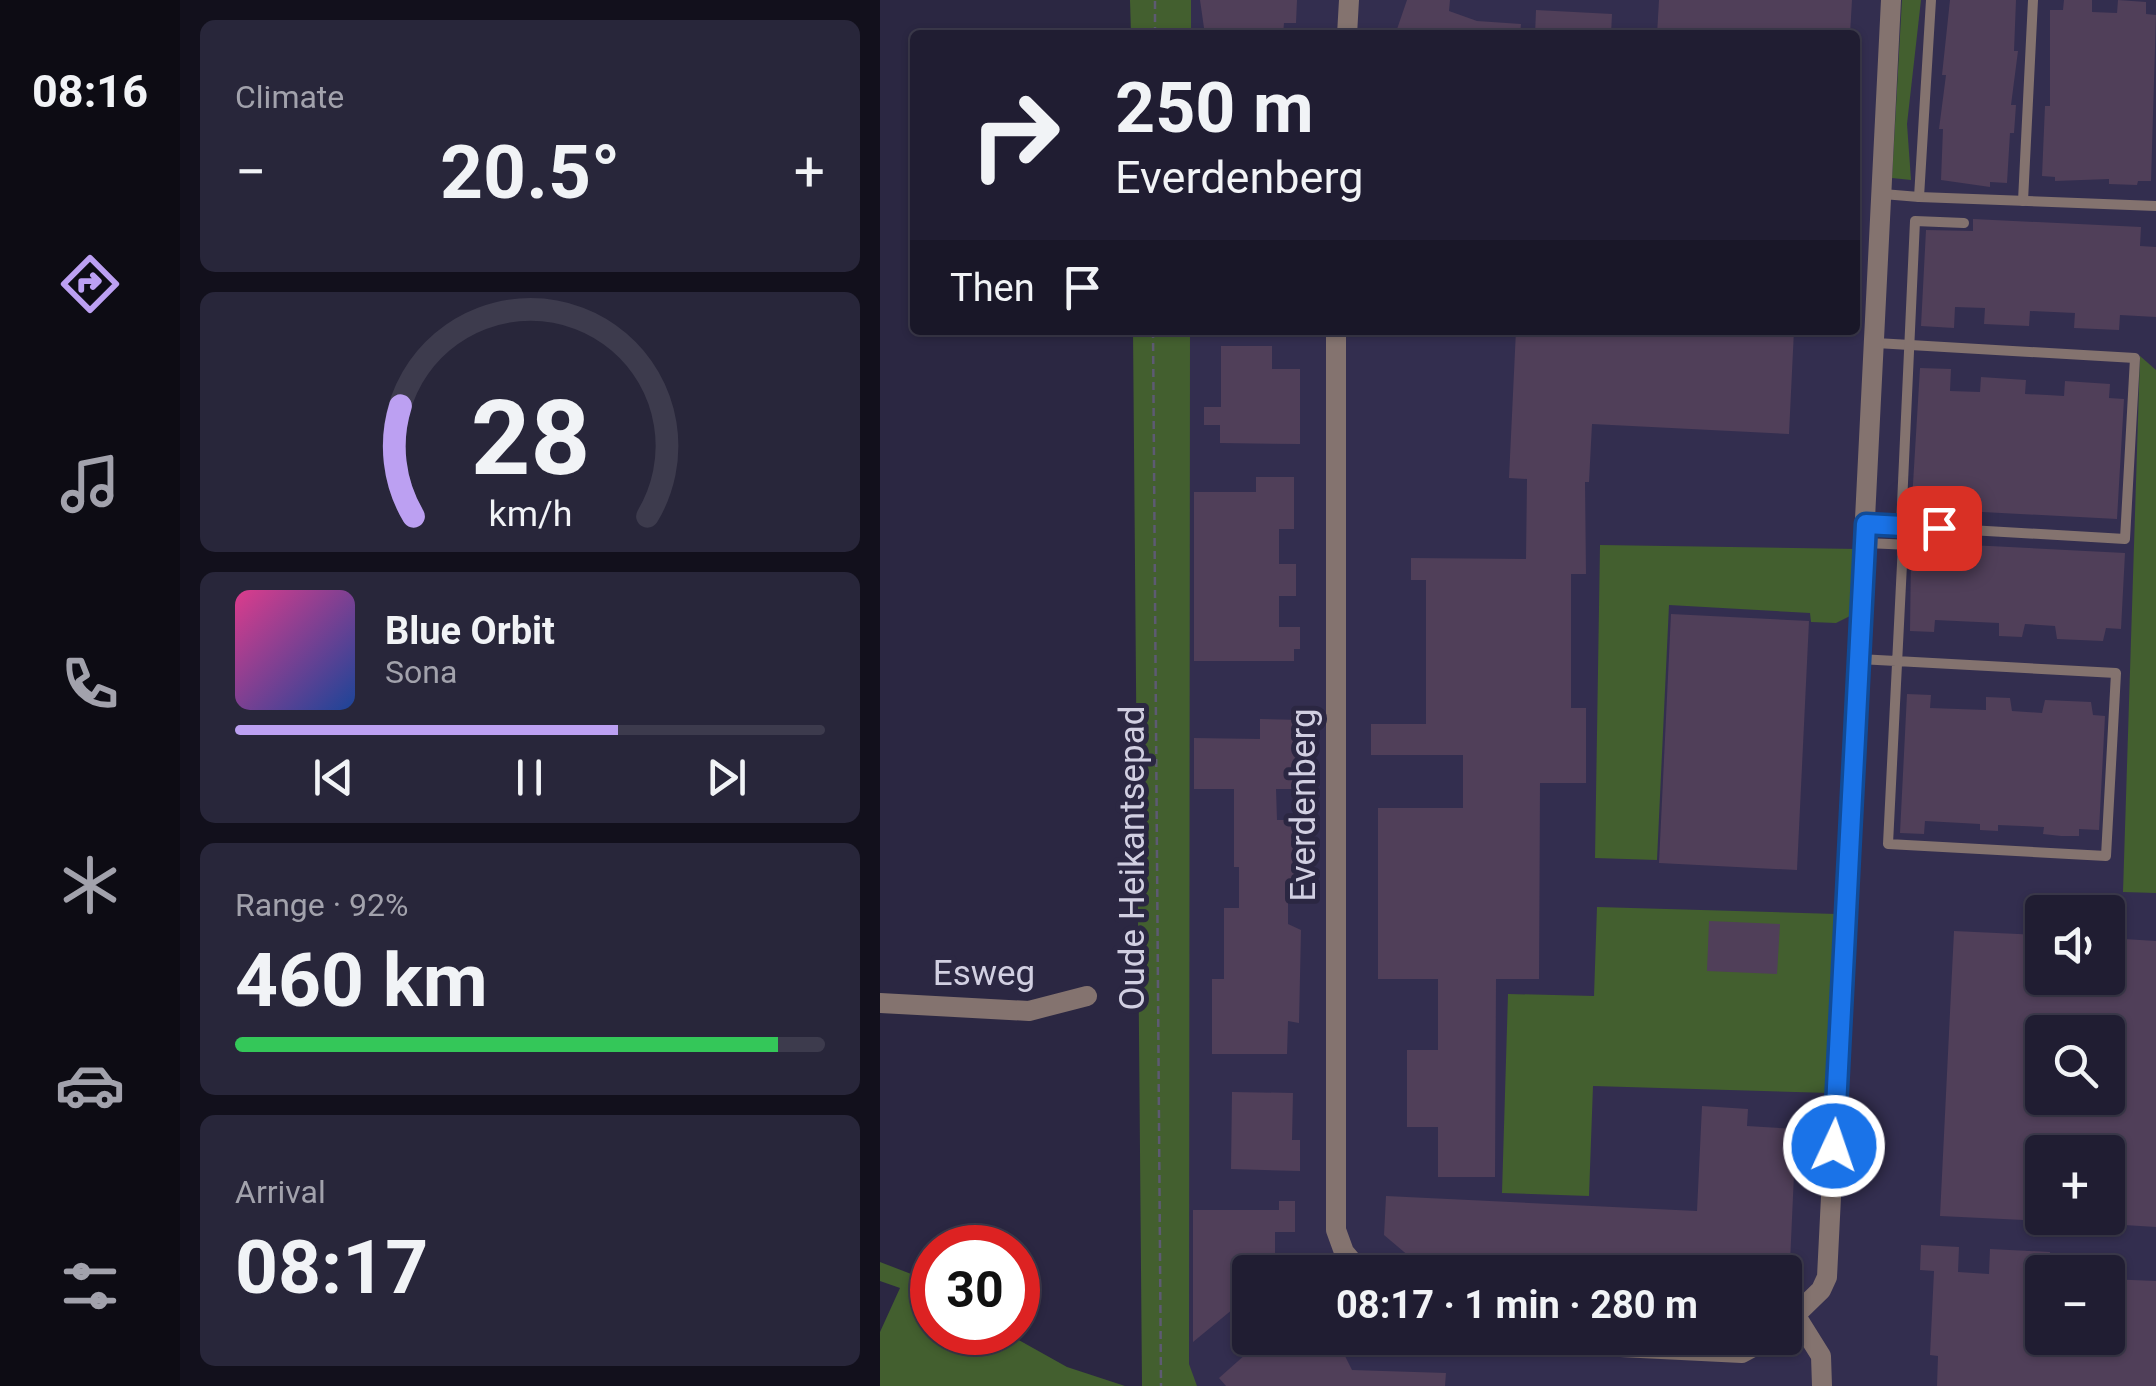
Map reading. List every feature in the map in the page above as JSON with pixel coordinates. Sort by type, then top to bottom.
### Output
[{"type":"street","points":[[1347,30],[1349,0]]},
{"type":"street","points":[[1802,1308],[1821,1290],[1827,1277],[1891,0]]},
{"type":"street","name":"Everdenberg","points":[[1336,335],[1336,1230],[1347,1255]]},
{"type":"street","name":"Esweg","points":[[880,1003],[1029,1011],[1088,996]]},
{"type":"street","points":[[1802,1334],[1821,1356],[1822,1386]]},
{"type":"lane","points":[[1920,196],[1930,0]]},
{"type":"lane","points":[[2022,201],[2033,0]]},
{"type":"lane","points":[[1883,194],[2156,206]]},
{"type":"lane","points":[[1901,526],[1916,221],[1964,223]]},
{"type":"lane","points":[[1866,533],[1901,526],[2125,539],[2136,358],[1876,343]]},
{"type":"lane","points":[[1866,533],[1903,544],[1936,546]]},
{"type":"lane","points":[[1859,659],[1898,661],[2116,673],[2106,856],[1888,844],[1898,661],[1903,544]]},
{"type":"path","points":[[1155,30],[1156,0]]},
{"type":"path","name":"Oude Heikantsepad","points":[[1153,335],[1160,1386]]},
{"type":"shaded area","points":[[1172,0],[2156,0],[2156,1386],[1175,1386],[1173,335],[1860,335],[1860,30],[1172,30]]},
{"type":"green space","points":[[1130,0],[1191,0],[1191,30],[1131,30]]},
{"type":"green space","points":[[1902,0],[1921,0],[1907,124],[1911,180],[1892,178]]},
{"type":"green space","points":[[1133,335],[1190,335],[1189,1364],[1197,1386],[1142,1386]]},
{"type":"green space","points":[[2140,356],[2156,370],[2156,893],[2123,892]]},
{"type":"green space","points":[[1600,545],[1858,549],[1854,614],[1836,623],[1811,622],[1810,613],[1669,605],[1657,860],[1595,858]]},
{"type":"green space","points":[[1597,907],[1836,914],[1830,1093],[1593,1086],[1589,1196],[1502,1193],[1508,994],[1594,996]]},
{"type":"green space","points":[[880,1262],[910,1274],[910,1355],[1040,1355],[1040,1352],[1067,1367],[1125,1386],[880,1386],[880,1332],[900,1288],[880,1281]]},
{"type":"building","points":[[1200,0],[1297,0],[1296,23],[1284,23],[1283,30],[1204,30]]},
{"type":"building","points":[[1407,0],[1450,0],[1449,11],[1477,21],[1521,24],[1520,30],[1397,30]]},
{"type":"building","points":[[1659,0],[1852,0],[1850,30],[1657,30]]},
{"type":"building","points":[[1950,0],[2016,0],[2014,51],[2018,51],[2011,105],[2016,105],[2007,183],[1990,182],[1990,187],[1941,180],[1943,129],[1939,129]]},
{"type":"building","points":[[2064,0],[2092,0],[2092,12],[2117,13],[2118,0],[2146,2],[2146,14],[2156,15],[2151,181],[2109,184],[2109,179],[2055,181],[2055,177],[2042,176],[2045,106],[2050,106],[2050,10],[2063,10]]},
{"type":"building","points":[[1536,10],[1612,14],[1611,30],[1535,30]]},
{"type":"building","points":[[1973,219],[2141,227],[2140,246],[2156,247],[2156,317],[2120,315],[2119,330],[2074,328],[2075,313],[2030,311],[2029,326],[1984,324],[1985,308],[1955,307],[1954,328],[1921,326],[1926,230],[1973,231]]},
{"type":"building","points":[[1516,335],[1794,335],[1789,434],[1592,424],[1589,482],[1585,482],[1586,574],[1571,574],[1571,708],[1586,708],[1586,783],[1540,783],[1539,979],[1496,979],[1495,1177],[1438,1177],[1438,1127],[1407,1127],[1407,1050],[1438,1050],[1438,979],[1378,979],[1378,808],[1463,808],[1463,755],[1371,755],[1371,724],[1426,724],[1426,580],[1411,580],[1411,558],[1526,559],[1527,479],[1509,478]]},
{"type":"building","points":[[1221,346],[1272,346],[1272,369],[1300,369],[1300,444],[1220,443],[1220,425],[1204,425],[1204,407],[1221,407]]},
{"type":"building","points":[[1920,368],[1951,369],[1950,391],[1980,392],[1981,377],[2026,380],[2025,394],[2064,396],[2065,381],[2110,384],[2109,398],[2124,399],[2117,519],[1945,510],[1944,519],[1911,517]]},
{"type":"building","points":[[1256,477],[1294,477],[1294,529],[1279,529],[1279,564],[1296,564],[1296,596],[1279,596],[1279,627],[1300,627],[1300,649],[1294,649],[1294,661],[1194,661],[1194,492],[1256,492]]},
{"type":"building","points":[[1950,544],[2125,553],[2121,629],[2106,628],[2103,641],[2057,639],[2055,626],[2025,624],[2022,637],[1999,636],[1999,623],[1935,620],[1934,632],[1910,631],[1911,557],[1949,556]]},
{"type":"building","points":[[1671,614],[1809,621],[1797,870],[1659,863]]},
{"type":"building","points":[[1907,694],[1931,695],[1930,708],[1986,710],[1986,697],[2010,698],[2012,711],[2042,713],[2045,700],[2091,702],[2093,715],[2105,716],[2099,830],[2079,829],[2079,836],[2061,836],[2043,834],[2044,827],[1998,825],[1998,831],[1980,830],[1980,824],[1925,821],[1924,834],[1900,833]]},
{"type":"building","points":[[1260,719],[1301,720],[1294,789],[1276,789],[1277,820],[1299,820],[1299,889],[1288,889],[1288,924],[1301,930],[1299,1023],[1288,1021],[1287,1054],[1212,1054],[1212,979],[1224,979],[1224,908],[1239,908],[1239,867],[1234,867],[1234,789],[1194,789],[1194,738],[1260,739]]},
{"type":"building","points":[[1709,921],[1780,924],[1777,974],[1707,971]]},
{"type":"building","points":[[1954,931],[2025,934],[2025,995],[2125,995],[2125,939],[2156,941],[2156,1227],[2125,1225],[2125,1135],[2025,1135],[2025,1220],[1940,1216]]},
{"type":"building","points":[[1232,1092],[1293,1093],[1292,1140],[1300,1140],[1300,1171],[1231,1169]]},
{"type":"building","points":[[1702,1106],[1748,1109],[1747,1126],[1796,1129],[1790,1255],[1408,1255],[1384,1235],[1386,1196],[1697,1211]]},
{"type":"building","points":[[1279,1201],[1295,1201],[1295,1232],[1275,1232],[1275,1255],[1232,1255],[1232,1310],[1193,1342],[1193,1210],[1279,1210]]},
{"type":"building","points":[[1921,1245],[1959,1247],[1958,1272],[1989,1274],[1990,1249],[2050,1252],[2025,1255],[2025,1355],[2125,1355],[2125,1280],[2156,1281],[2156,1386],[1937,1386],[1938,1356],[1930,1355],[1934,1271],[1920,1270]]},
{"type":"building","points":[[1245,1355],[1344,1355],[1352,1370],[1446,1373],[1445,1386],[1226,1386],[1219,1378]]},
{"type":"route","points":[[1834,1146],[1866,524],[1939,528]]}]
